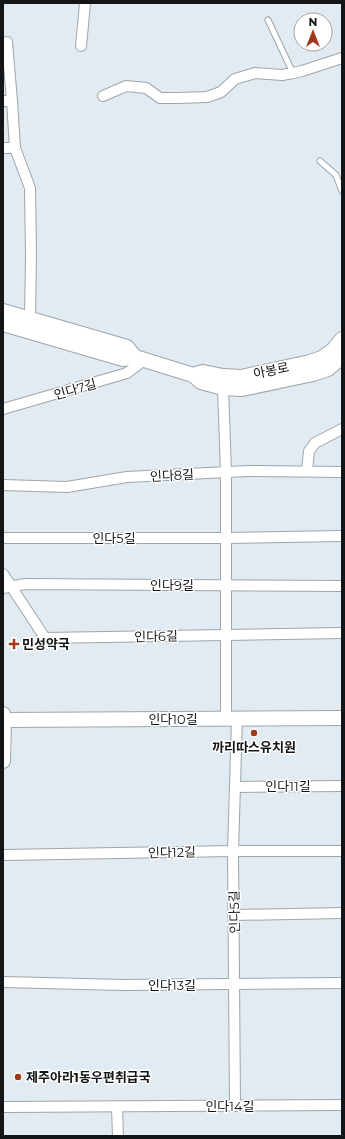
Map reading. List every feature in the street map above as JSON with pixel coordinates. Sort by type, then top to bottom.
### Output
[{"type":"main road","name":"아봉로","points":[[3,310],[127,347],[139,359]]},
{"type":"main road","name":"아봉로","points":[[3,324],[123,359],[139,359],[193,375],[201,382],[223,388],[242,389],[314,374],[328,368],[342,357]]},
{"type":"main road","name":"아봉로","points":[[193,375],[203,372],[223,376],[241,377],[310,362],[322,358],[342,339]]},
{"type":"main road","name":"인다10길","points":[[3,718],[342,718]]},
{"type":"main road","points":[[3,718],[3,762]]},
{"type":"street","points":[[81,46],[85,3]]},
{"type":"street","points":[[7,42],[7,101],[16,148],[30,188],[30,318]]},
{"type":"street","points":[[103,96],[126,86],[146,88],[160,98],[207,97],[221,92],[235,79],[255,73],[282,75],[302,71],[342,58]]},
{"type":"street","points":[[3,148],[16,148]]},
{"type":"street","name":"인다7길","points":[[3,409],[127,373],[139,359]]},
{"type":"street","name":"인다5길","points":[[223,388],[226,472],[226,635],[235,787],[233,851],[235,1106]]},
{"type":"street","points":[[308,471],[309,451],[315,443],[342,429]]},
{"type":"street","name":"인다8길","points":[[3,485],[67,486],[127,477],[248,471],[342,472]]},
{"type":"street","name":"인다5길","points":[[3,538],[226,538],[342,536]]},
{"type":"street","name":"인다6길","points":[[3,574],[7,587],[45,638],[342,633]]},
{"type":"street","name":"인다9길","points":[[7,587],[25,584],[342,586]]},
{"type":"street","name":"인다11길","points":[[235,787],[342,786]]},
{"type":"street","name":"인다12길","points":[[3,855],[233,851],[342,851]]},
{"type":"street","points":[[234,915],[342,912]]},
{"type":"street","name":"인다13길","points":[[3,982],[123,985],[342,983]]},
{"type":"street","name":"인다14길","points":[[3,1107],[342,1105]]},
{"type":"street","points":[[117,1107],[118,1136]]},
{"type":"lane","points":[[268,20],[293,73]]},
{"type":"lane","points":[[320,161],[336,175],[342,191]]},
{"type":"place","name":"민성약국","points":[[14,644]]},
{"type":"place","name":"까리따스유치원","points":[[254,733]]},
{"type":"place","name":"제주아라1동우편취급국","points":[[18,1077]]}]
